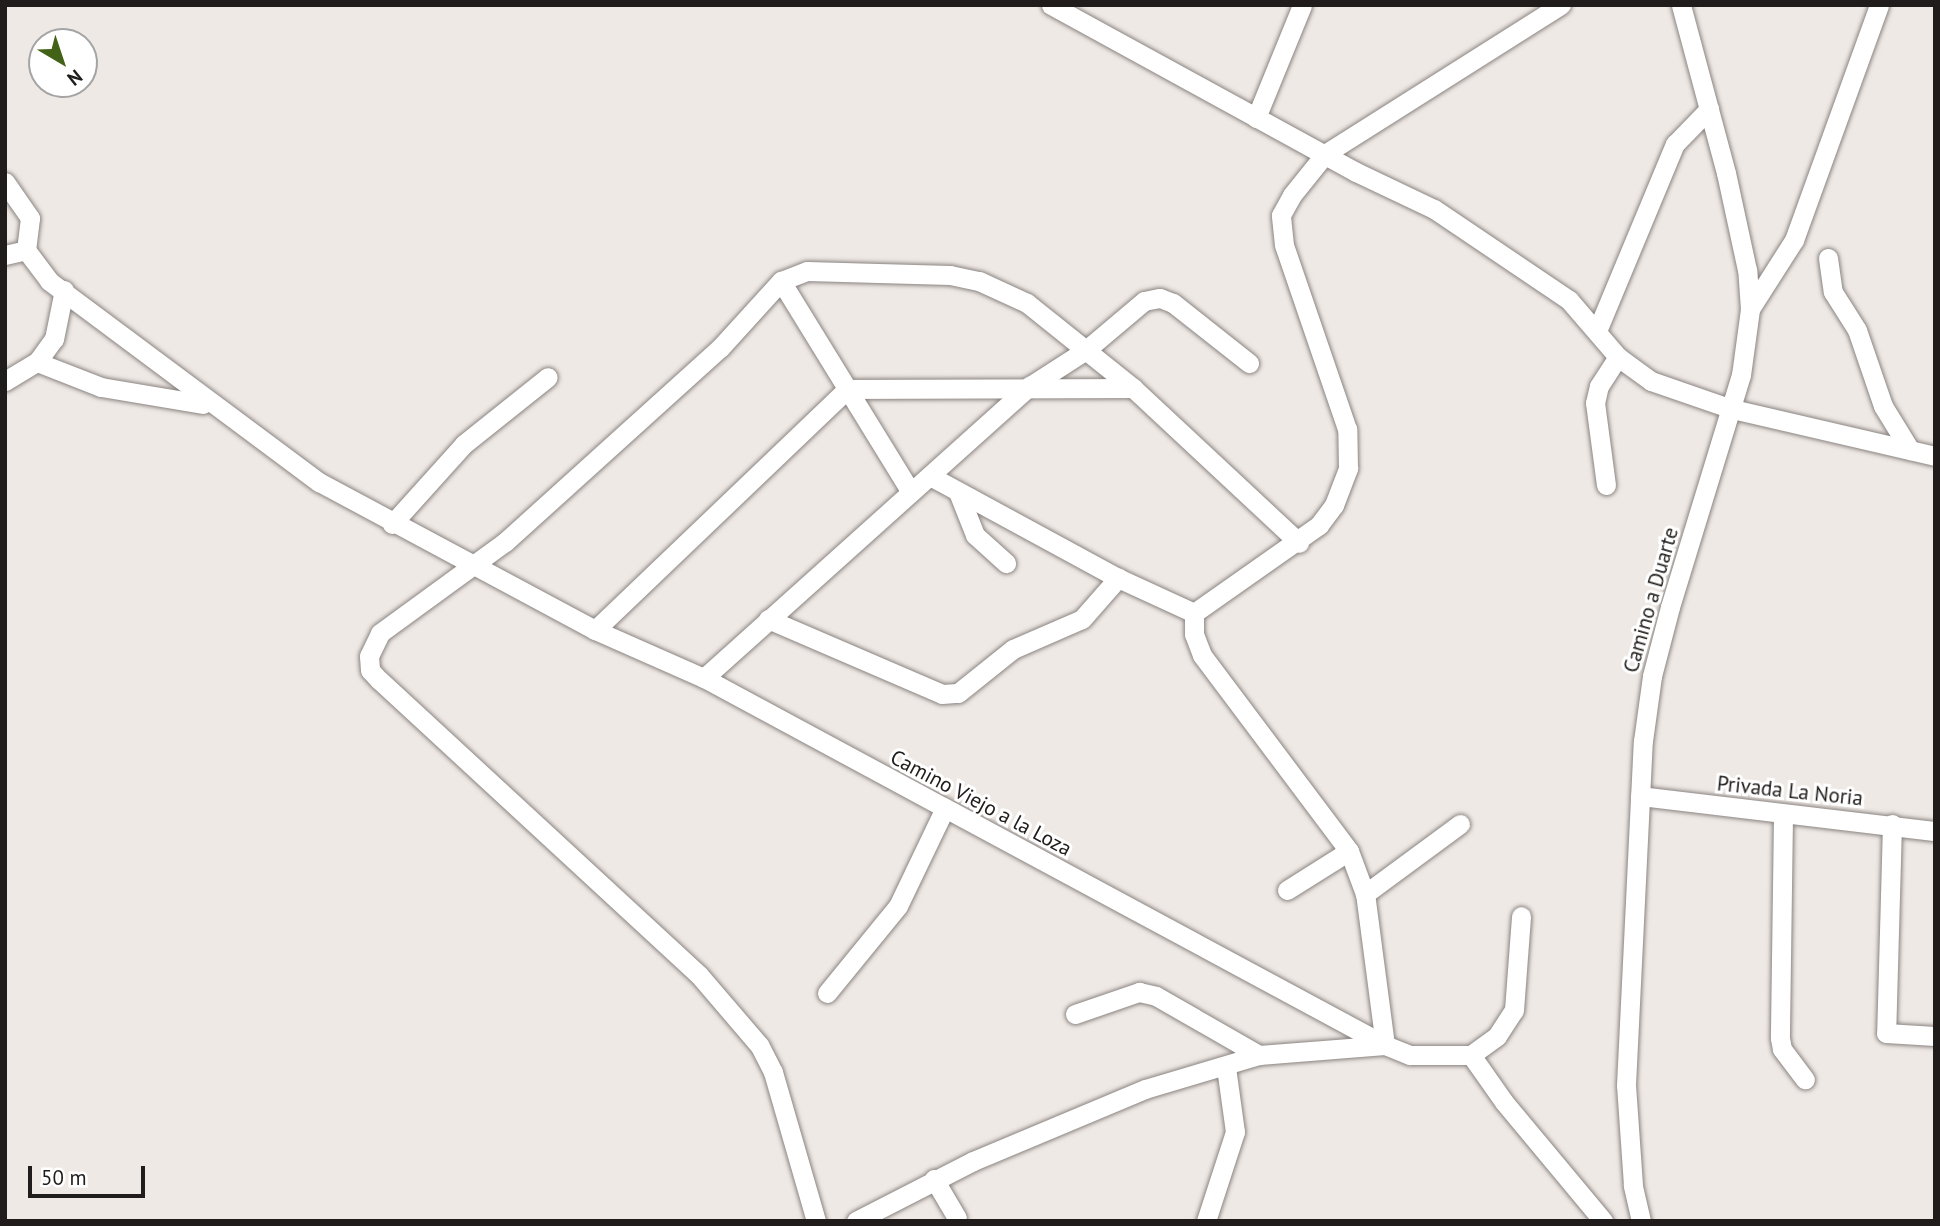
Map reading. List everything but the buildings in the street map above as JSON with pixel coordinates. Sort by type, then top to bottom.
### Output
[{"type":"street","points":[[1051,5],[1160,61],[1256,118],[1434,209],[1561,294],[1597,331],[1618,358],[1651,381],[1732,409],[1935,456]]},
{"type":"street","points":[[1256,118],[1302,5]]},
{"type":"street","points":[[1194,612],[1299,543],[1334,506],[1348,468],[1347,429],[1280,224],[1292,195],[1325,154],[1561,5]]},
{"type":"street","name":"Camino a Duarte","points":[[1639,1220],[1626,1085],[1640,796],[1652,676],[1732,409],[1747,345],[1750,309],[1741,238],[1681,5]]},
{"type":"street","points":[[1750,309],[1794,240],[1879,5]]},
{"type":"street","points":[[1597,331],[1675,144],[1709,109]]},
{"type":"street","points":[[5,182],[30,218],[26,250],[5,255]]},
{"type":"street","name":"Camino Viejo a la Loza","points":[[26,250],[49,281],[64,289],[214,407],[319,482],[392,524],[476,565],[595,630],[704,678],[944,810],[1385,1045],[1410,1055],[1471,1055]]},
{"type":"street","points":[[1828,258],[1833,292],[1857,330],[1883,406],[1910,450]]},
{"type":"street","points":[[816,1221],[773,1072],[740,1021],[699,975],[370,670],[369,656],[380,633],[476,565],[629,433],[720,348],[781,281],[807,271],[950,275],[979,281],[1027,303],[1133,388],[1299,543]]},
{"type":"street","points":[[781,281],[910,491]]},
{"type":"street","points":[[5,381],[37,362],[54,339],[64,289]]},
{"type":"street","points":[[704,678],[1030,386],[1086,350],[1144,301],[1160,298],[1173,303],[1250,363]]},
{"type":"street","points":[[1606,485],[1595,403],[1599,386],[1618,358]]},
{"type":"street","points":[[37,362],[101,387],[214,407]]},
{"type":"street","points":[[392,524],[464,444],[548,377]]},
{"type":"street","points":[[595,630],[847,389],[1030,386],[1133,388]]},
{"type":"street","points":[[930,476],[1118,578],[1194,612]]},
{"type":"street","points":[[958,492],[975,535],[1006,563]]},
{"type":"street","points":[[768,619],[942,694],[958,694],[1013,649],[1082,619],[1118,578]]},
{"type":"street","points":[[856,1221],[934,1179],[1116,1100],[1259,1055],[1385,1045],[1365,894],[1349,851],[1202,655],[1194,635],[1194,612]]},
{"type":"street","name":"Privada La Noria","points":[[1640,796],[1783,816],[1892,824],[1935,831]]},
{"type":"street","points":[[827,993],[898,906],[944,810]]},
{"type":"street","points":[[1783,816],[1780,1038],[1782,1049],[1805,1079]]},
{"type":"street","points":[[1365,894],[1460,824]]},
{"type":"street","points":[[1892,824],[1886,1033],[1935,1036]]},
{"type":"street","points":[[1287,890],[1349,851]]},
{"type":"street","points":[[1521,916],[1514,1010],[1497,1037],[1471,1055],[1504,1102],[1603,1221]]},
{"type":"street","points":[[1075,1014],[1119,997],[1147,994],[1259,1055]]},
{"type":"street","points":[[1200,1219],[1235,1132],[1226,1067]]},
{"type":"street","points":[[934,1179],[957,1218]]}]
